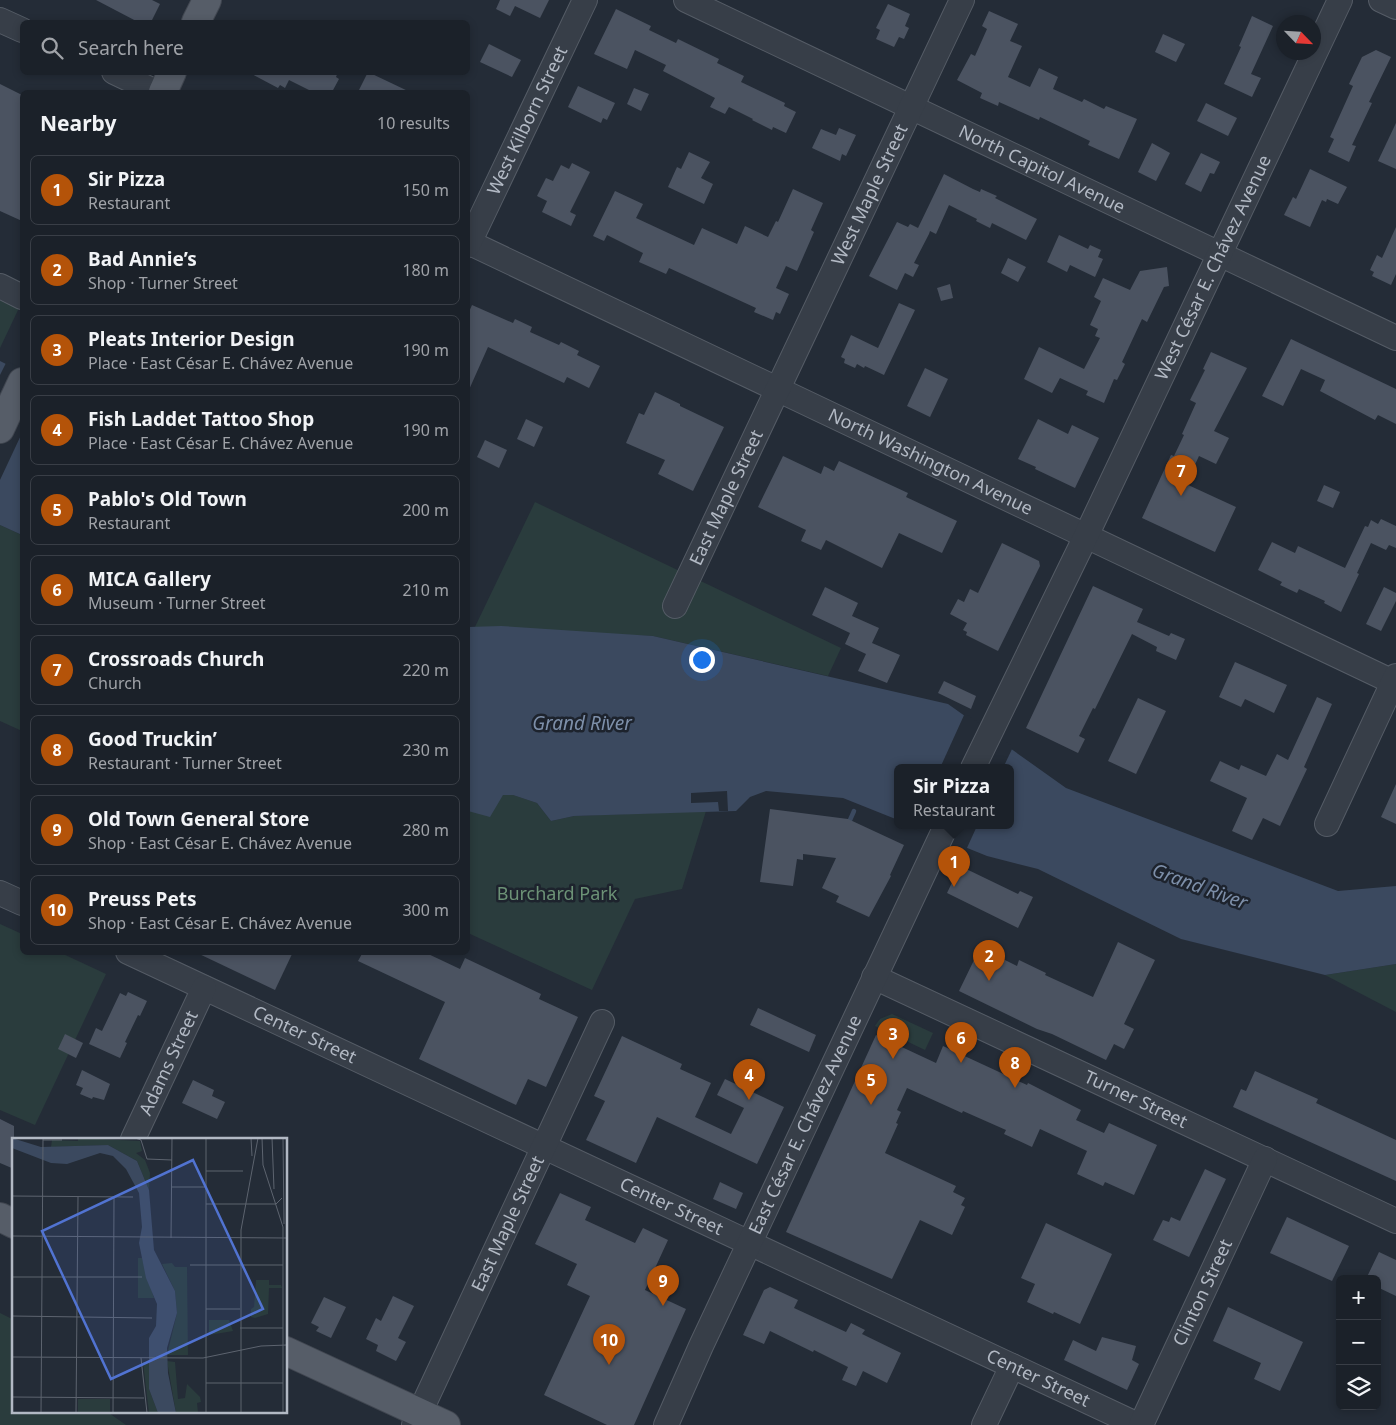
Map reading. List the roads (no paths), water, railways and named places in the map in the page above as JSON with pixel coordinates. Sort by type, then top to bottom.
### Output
[{"type":"main road","points":[[197,20],[207,0]]},
{"type":"main road","points":[[164,90],[171,75]]},
{"type":"main road","points":[[0,429],[20,386]]},
{"type":"main road","points":[[0,1218],[12,1223]]},
{"type":"main road","points":[[288,1352],[417,1419],[446,1425]]},
{"type":"street","name":"West Kilborn Street","points":[[470,240],[585,0]]},
{"type":"street","name":"North Capitol Avenue","points":[[686,0],[1396,338]]},
{"type":"street","name":"West Maple Street","points":[[777,389],[962,0]]},
{"type":"street","name":"West César E. Chávez Avenue","points":[[1086,536],[1340,0]]},
{"type":"street","points":[[1381,0],[1396,7]]},
{"type":"street","points":[[0,20],[20,29]]},
{"type":"street","points":[[120,75],[152,90]]},
{"type":"street","name":"North Washington Avenue","points":[[470,245],[1086,536],[1394,679]]},
{"type":"street","points":[[0,286],[20,296]]},
{"type":"street","name":"East Maple Street","points":[[675,606],[777,389]]},
{"type":"street","points":[[975,764],[1086,536]]},
{"type":"street","points":[[1327,824],[1394,679]]},
{"type":"street","name":"East César E. Chávez Avenue","points":[[666,1425],[945,829]]},
{"type":"street","points":[[0,893],[20,902]]},
{"type":"street","name":"Center Street","points":[[134,955],[1140,1425]]},
{"type":"street","name":"Turner Street","points":[[874,977],[1396,1221]]},
{"type":"street","name":"Adams Street","points":[[133,1138],[204,988]]},
{"type":"street","name":"East Maple Street","points":[[417,1419],[542,1146],[602,1022]]},
{"type":"street","name":"Clinton Street","points":[[1140,1425],[1265,1159]]},
{"type":"street","points":[[984,1425],[1012,1366]]},
{"type":"water","points":[[0,361],[20,371],[20,534],[0,525]]},
{"type":"water","name":"Grand River","points":[[501,626],[653,636],[948,704],[1066,788],[1338,891],[1396,886],[1396,964],[1325,975],[1181,939],[1038,869],[987,856],[920,829],[1014,829],[1014,764],[894,764],[894,818],[843,798],[766,791],[750,797],[736,811],[574,816],[551,821],[537,803],[513,795],[503,795],[490,817],[470,812],[470,627]]},
{"type":"waterway","points":[[850,820],[854,811]]},
{"type":"place","name":"Crossroads Church","points":[[1181,496]]},
{"type":"place","name":"Sir Pizza","points":[[954,887]]},
{"type":"place","name":"Bad Annie’s","points":[[989,981]]},
{"type":"place","name":"Pleats Interior Design","points":[[893,1059]]},
{"type":"place","name":"MICA Gallery","points":[[961,1063]]},
{"type":"place","name":"Good Truckin’","points":[[1015,1088]]},
{"type":"place","name":"Fish Laddet Tattoo Shop","points":[[749,1100]]},
{"type":"place","name":"Pablo's Old Town","points":[[871,1105]]},
{"type":"place","name":"Old Town General Store","points":[[663,1306]]},
{"type":"place","name":"Preuss Pets","points":[[609,1365]]},
{"type":"park label","name":"Burchard Park","points":[[557,894]]}]
